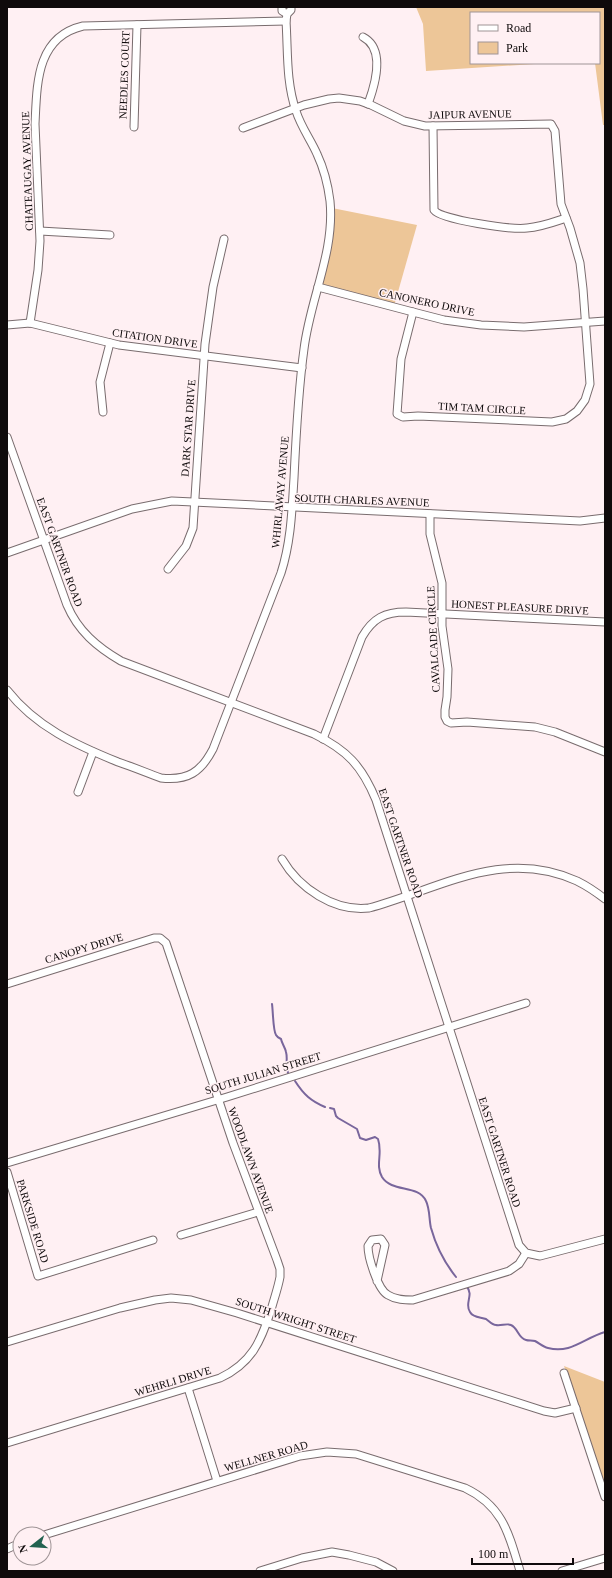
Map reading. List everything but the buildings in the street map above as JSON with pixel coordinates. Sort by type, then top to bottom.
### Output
[{"type":"street","points":[[282,7],[286,18]]},
{"type":"street","points":[[286,18],[291,10],[291,7]]},
{"type":"street","name":"CHATEAUGAY AVENUE","points":[[30,323],[38,270],[40,232],[35,124],[38,82],[46,53],[50,47],[62,35],[76,28],[90,26],[286,18]]},
{"type":"street","name":"WHIRLAWAY AVENUE","points":[[7,690],[23,707],[46,727],[68,740],[92,752],[161,778],[187,776],[200,769],[209,758],[284,564],[289,540],[292,508],[302,368],[309,321],[329,241],[331,218],[330,199],[322,165],[295,109],[288,76],[286,18]]},
{"type":"street","name":"NEEDLES COURT","points":[[134,126],[137,25]]},
{"type":"street","points":[[363,37],[369,41],[373,47],[376,63],[374,86],[368,104]]},
{"type":"street","name":"JAIPUR AVENUE","points":[[243,128],[306,104],[334,98],[349,99],[368,104],[404,121],[418,125],[551,124],[554,127],[560,197],[566,218]]},
{"type":"street","points":[[433,126],[434,210],[436,213],[452,218],[502,228],[516,229],[540,226],[566,218],[576,246],[580,263],[586,323]]},
{"type":"street","points":[[40,232],[110,235]]},
{"type":"street","name":"DARK STAR DRIVE","points":[[168,570],[182,553],[193,528],[204,356],[213,287],[224,239]]},
{"type":"street","name":"CANONERO DRIVE","points":[[318,287],[413,312],[461,322],[524,327],[605,321]]},
{"type":"street","name":"TIM TAM CIRCLE","points":[[413,312],[399,370],[397,414],[403,417],[418,416],[546,422],[566,419],[580,408],[589,391],[586,323]]},
{"type":"street","name":"CITATION DRIVE","points":[[7,325],[30,323],[110,343],[139,348],[302,368]]},
{"type":"street","points":[[103,412],[100,382],[110,343]]},
{"type":"street","name":"EAST GARTNER ROAD","points":[[7,437],[43,540],[70,611],[81,630],[97,646],[121,661],[323,739],[337,746],[350,758],[372,789],[514,1235],[519,1246],[526,1253]]},
{"type":"street","name":"SOUTH CHARLES AVENUE","points":[[7,553],[143,506],[172,501],[580,521],[605,518]]},
{"type":"street","name":"CAVALCADE CIRCLE","points":[[430,514],[430,534],[442,583],[442,626],[448,669],[445,710],[445,717],[447,721],[452,723],[475,722],[535,727],[555,732],[605,752]]},
{"type":"street","name":"HONEST PLEASURE DRIVE","points":[[323,739],[362,637],[370,625],[385,615],[395,612],[605,622]]},
{"type":"street","points":[[78,792],[92,752]]},
{"type":"street","points":[[282,859],[289,871],[301,883],[326,900],[346,908],[369,908],[480,872],[509,867],[535,869],[563,875],[588,887],[605,899]]},
{"type":"street","name":"CANOPY DRIVE","points":[[7,984],[154,938],[160,938],[166,943]]},
{"type":"street","name":"WOODLAWN AVENUE","points":[[166,943],[218,1099],[280,1269]]},
{"type":"street","name":"SOUTH JULIAN STREET","points":[[7,1163],[526,1003]]},
{"type":"street","name":"PARKSIDE ROAD","points":[[7,1172],[38,1276],[154,1240]]},
{"type":"street","points":[[181,1235],[258,1212]]},
{"type":"street","points":[[378,1281],[385,1246],[380,1239],[377,1239],[372,1240],[368,1246],[378,1281],[383,1291],[387,1295],[399,1299],[413,1300],[509,1271],[520,1264],[526,1253],[540,1256],[546,1255],[605,1239]]},
{"type":"street","name":"WEHRLI DRIVE","points":[[7,1444],[220,1378],[230,1373],[242,1365],[261,1338],[279,1282],[280,1269]]},
{"type":"street","name":"SOUTH WRIGHT STREET","points":[[7,1342],[137,1303],[172,1298],[191,1300],[206,1303],[544,1411],[555,1413],[576,1408]]},
{"type":"street","points":[[564,1373],[605,1497]]},
{"type":"street","points":[[188,1388],[217,1481]]},
{"type":"street","name":"WELLNER ROAD","points":[[52,1533],[217,1481],[311,1454],[340,1452],[365,1456],[465,1488],[483,1498],[494,1508],[502,1520],[510,1538],[520,1571]]},
{"type":"street","points":[[260,1571],[302,1558],[332,1552],[376,1562],[393,1571]]},
{"type":"street","points":[[562,1571],[605,1558]]},
{"type":"green space","points":[[416,7],[605,7],[605,125],[603,125],[595,64],[600,64],[600,12],[470,12],[470,64],[534,64],[426,71],[423,24]]},
{"type":"green space","points":[[332,208],[417,225],[394,306],[319,286]]},
{"type":"green space","points":[[564,1366],[605,1382],[605,1486]]},
{"type":"waterway","points":[[272,1004],[275,1033],[281,1039],[286,1050],[288,1073]]},
{"type":"waterway","points":[[295,1081],[308,1097],[325,1107]]},
{"type":"waterway","points":[[330,1108],[334,1109],[338,1118],[357,1129],[360,1138],[366,1140],[375,1137],[378,1139],[380,1149],[379,1168],[382,1177],[386,1182],[417,1192],[426,1201],[435,1241],[444,1260],[456,1277]]},
{"type":"waterway","points":[[467,1287],[470,1293],[468,1309],[471,1314],[486,1319],[495,1325],[511,1325],[523,1339],[535,1341],[546,1347],[564,1349],[605,1332]]}]
